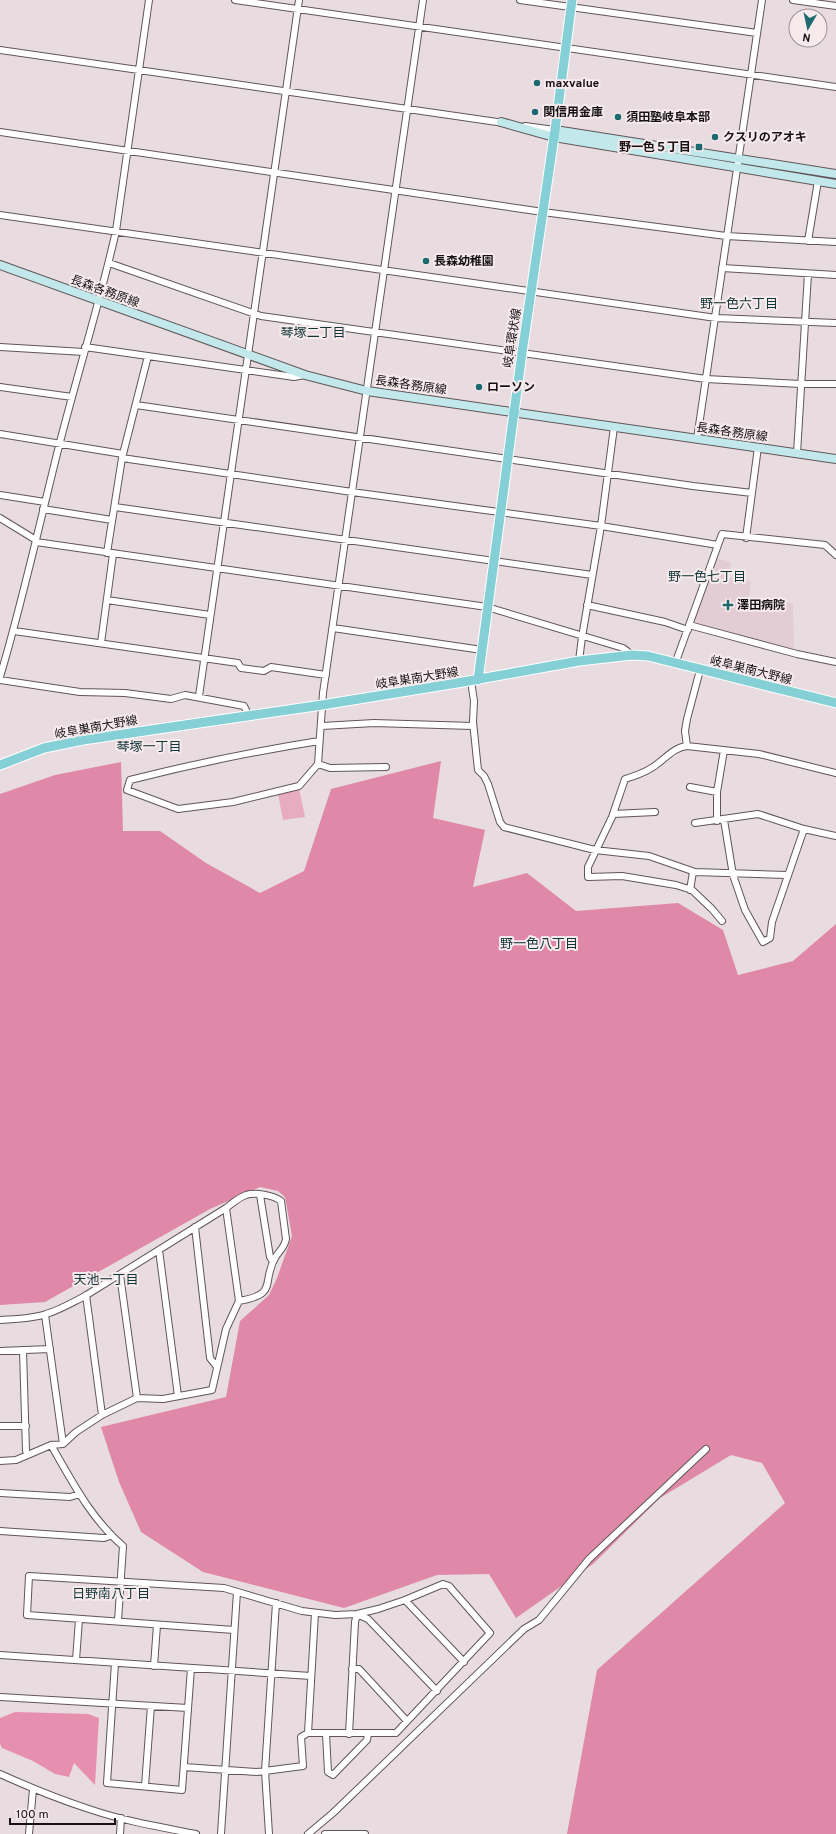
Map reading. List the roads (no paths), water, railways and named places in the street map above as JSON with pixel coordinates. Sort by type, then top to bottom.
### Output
[{"type":"main road","name":"岐阜環状線","points":[[474,680],[482,650],[507,459],[555,134],[565,48],[572,4]]},
{"type":"main road","points":[[501,122],[555,134],[737,168],[836,184]]},
{"type":"main road","points":[[555,134],[739,157],[836,174]]},
{"type":"main road","name":"長森各務原線","points":[[0,265],[305,375],[367,391],[836,459]]},
{"type":"main road","name":"岐阜巣南大野線","points":[[0,765],[44,748],[83,740],[322,705],[579,661],[632,655],[648,656],[675,664],[836,703]]},
{"type":"street","points":[[0,677],[14,631],[84,350],[109,263],[116,231],[149,0]]},
{"type":"street","points":[[234,0],[836,88]]},
{"type":"street","points":[[199,696],[299,0]]},
{"type":"street","points":[[319,742],[269,749],[130,780],[127,790],[178,809],[234,802],[299,786],[318,764],[319,742],[322,726],[322,705],[326,675],[423,0]]},
{"type":"street","points":[[520,0],[572,4],[757,33]]},
{"type":"street","points":[[697,439],[762,0]]},
{"type":"street","points":[[793,0],[836,6]]},
{"type":"street","points":[[0,50],[501,122]]},
{"type":"street","points":[[0,132],[543,212],[726,236],[836,242]]},
{"type":"street","points":[[808,241],[818,181]]},
{"type":"street","points":[[0,215],[716,318],[836,324]]},
{"type":"street","points":[[109,263],[261,316],[706,379],[801,384],[836,384]]},
{"type":"street","points":[[722,268],[836,275]]},
{"type":"street","points":[[797,453],[808,274]]},
{"type":"street","points":[[0,347],[84,350],[148,356],[294,377],[305,375]]},
{"type":"street","points":[[101,643],[107,600],[112,520],[123,456],[148,356]]},
{"type":"street","points":[[0,387],[72,398]]},
{"type":"street","points":[[136,405],[693,486],[752,493]]},
{"type":"street","points":[[579,661],[614,427]]},
{"type":"street","points":[[0,434],[60,442],[123,456],[231,474],[600,526],[718,545]]},
{"type":"street","points":[[746,538],[758,448]]},
{"type":"street","points":[[0,495],[45,502]]},
{"type":"street","points":[[115,507],[592,575]]},
{"type":"street","points":[[43,510],[112,520]]},
{"type":"street","points":[[0,518],[36,541],[110,554],[487,607],[582,637],[623,648],[632,655]]},
{"type":"street","points":[[675,664],[722,534],[746,538],[824,545],[836,555]]},
{"type":"street","points":[[107,600],[210,615]]},
{"type":"street","points":[[587,606],[688,627],[836,662]]},
{"type":"street","points":[[333,628],[482,650]]},
{"type":"street","points":[[14,631],[238,663],[241,668],[264,671],[271,667],[326,675]]},
{"type":"street","points":[[687,746],[685,731],[687,719],[700,670]]},
{"type":"street","points":[[0,680],[80,692],[125,693],[170,699],[185,694],[199,696],[244,706],[249,716]]},
{"type":"street","points":[[474,680],[473,726],[478,770],[484,776],[500,822],[504,827],[595,850],[649,856],[693,872],[733,875],[787,875]]},
{"type":"street","points":[[322,726],[374,723],[473,726]]},
{"type":"street","points":[[722,921],[712,909],[690,890],[676,885],[639,877],[588,877],[588,868],[595,850],[613,814],[624,779],[642,773],[681,747],[687,746],[759,754],[836,773]]},
{"type":"street","points":[[724,750],[717,792],[721,820],[733,875],[745,910],[763,942],[770,938],[772,922],[804,829]]},
{"type":"street","points":[[318,764],[330,768],[386,767]]},
{"type":"street","points":[[690,787],[717,792]]},
{"type":"street","points":[[613,814],[655,812]]},
{"type":"street","points":[[695,822],[721,820],[758,814],[804,829],[836,836]]},
{"type":"street","points":[[690,890],[693,872]]},
{"type":"street","points":[[0,1320],[22,1319],[46,1315],[86,1295],[120,1275],[246,1195],[267,1195],[281,1200],[286,1239],[285,1243],[273,1262],[268,1287],[264,1293],[259,1296],[239,1301]]},
{"type":"street","points":[[260,1195],[270,1257],[273,1262]]},
{"type":"street","points":[[0,1461],[16,1460],[51,1445],[63,1444],[76,1432],[102,1415],[137,1398],[163,1399],[212,1390],[226,1329],[239,1301],[226,1208]]},
{"type":"street","points":[[195,1228],[210,1358],[217,1366]]},
{"type":"street","points":[[159,1250],[178,1396]]},
{"type":"street","points":[[120,1275],[137,1398]]},
{"type":"street","points":[[86,1295],[102,1415]]},
{"type":"street","points":[[46,1315],[63,1444]]},
{"type":"street","points":[[0,1351],[50,1349]]},
{"type":"street","points":[[23,1350],[26,1451],[28,1455]]},
{"type":"street","points":[[0,1426],[26,1426]]},
{"type":"street","points":[[51,1445],[93,1515],[110,1536],[123,1546],[118,1621]]},
{"type":"street","points":[[308,1834],[333,1813],[524,1629],[539,1620],[589,1558],[706,1449]]},
{"type":"street","points":[[0,1493],[70,1497],[80,1494]]},
{"type":"street","points":[[0,1532],[104,1538],[110,1536]]},
{"type":"street","points":[[184,1767],[257,1772],[303,1766],[301,1738],[308,1733],[396,1733],[490,1633],[449,1586],[443,1584],[405,1600],[357,1614],[334,1615],[315,1613],[224,1588],[29,1576],[27,1615],[234,1630]]},
{"type":"street","points":[[221,1834],[237,1592]]},
{"type":"street","points":[[405,1600],[464,1662]]},
{"type":"street","points":[[269,1834],[265,1771],[276,1603]]},
{"type":"street","points":[[308,1733],[315,1613]]},
{"type":"street","points":[[348,1734],[355,1622],[357,1614]]},
{"type":"street","points":[[357,1614],[368,1619],[436,1691]]},
{"type":"street","points":[[76,1660],[79,1619]]},
{"type":"street","points":[[154,1666],[157,1625]]},
{"type":"street","points":[[0,1655],[311,1676]]},
{"type":"street","points":[[115,1663],[107,1783],[182,1790],[191,1668]]},
{"type":"street","points":[[352,1668],[359,1669],[408,1721]]},
{"type":"street","points":[[0,1697],[188,1708]]},
{"type":"street","points":[[145,1786],[151,1706]]},
{"type":"street","points":[[326,1734],[328,1772],[333,1775],[367,1740],[368,1734]]},
{"type":"street","points":[[0,1774],[33,1789],[89,1809],[121,1818],[196,1834]]},
{"type":"street","points":[[29,1834],[33,1789]]},
{"type":"street","points":[[120,1834],[121,1818]]},
{"type":"street","points":[[325,1834],[365,1834]]},
{"type":"place","name":"maxvalue","points":[[537,83]]},
{"type":"place","name":"関信用金庫","points":[[535,112]]},
{"type":"place","name":"須田塾岐阜本部","points":[[618,117]]},
{"type":"place","name":"クスリのアオキ","points":[[715,137]]},
{"type":"place","name":"野一色５丁目","points":[[699,147]]},
{"type":"place","name":"長森幼稚園","points":[[426,261]]},
{"type":"place","name":"ローソン","points":[[479,387]]},
{"type":"place","name":"澤田病院","points":[[728,605]]},
{"type":"district","name":"野一色六丁目","points":[[739,303]]},
{"type":"district","name":"琴塚二丁目","points":[[313,332]]},
{"type":"district","name":"野一色七丁目","points":[[707,576]]},
{"type":"district","name":"琴塚一丁目","points":[[149,746]]},
{"type":"district","name":"野一色八丁目","points":[[539,943]]},
{"type":"district","name":"天池一丁目","points":[[106,1279]]},
{"type":"district","name":"日野南八丁目","points":[[111,1593]]}]
